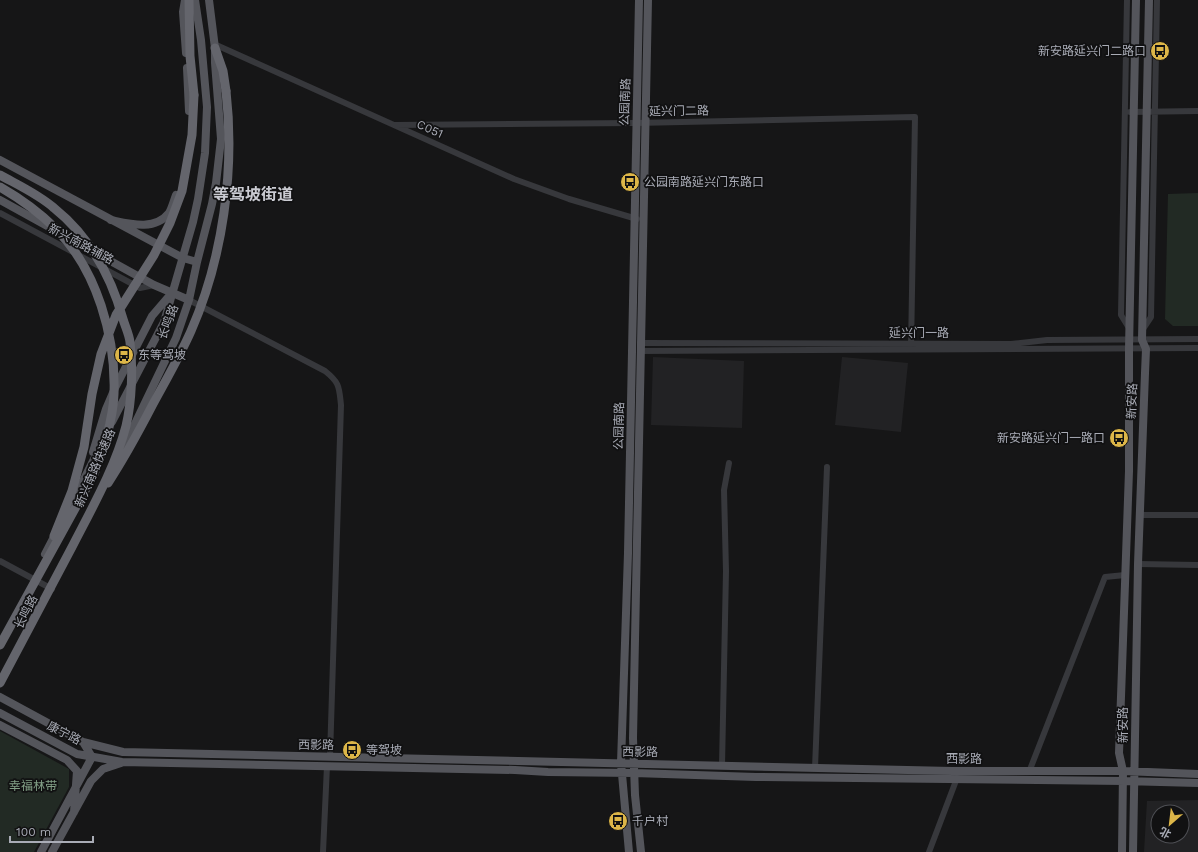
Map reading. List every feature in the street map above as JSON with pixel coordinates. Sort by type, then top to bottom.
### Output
[{"type":"highway","points":[[43,565],[72,491],[84,447],[92,394],[101,354],[116,315],[154,255],[170,223],[182,191],[192,135],[194,95],[190,48],[189,0]]},
{"type":"highway","points":[[88,516],[124,459],[176,361],[191,331],[204,295],[222,225],[228,186],[228,111],[223,71],[215,46]]},
{"type":"highway","name":"新兴南路快速路","points":[[0,175],[40,197],[55,208],[79,233],[100,261],[112,287],[130,341],[131,372],[130,400],[126,424],[119,447],[88,516],[0,683]]},
{"type":"highway","name":"新兴南路快速路","points":[[0,187],[33,208],[56,229],[72,249],[90,278],[104,312],[111,349],[114,395],[103,447],[94,474],[0,645]]},
{"type":"main road","points":[[111,220],[148,225],[159,222],[169,212],[179,189],[185,164],[190,107],[183,12],[186,0]]},
{"type":"main road","name":"长鸣路","points":[[0,637],[84,480],[126,394],[164,322],[173,293],[193,222],[203,176],[207,126],[206,86],[195,0]]},
{"type":"main road","name":"长鸣路","points":[[0,689],[102,493],[176,338],[189,300],[212,204],[221,139],[215,46],[209,0]]},
{"type":"main road","name":"公园南路","points":[[639,0],[640,347],[633,763],[641,852]]},
{"type":"main road","name":"公园南路","points":[[640,123],[648,0]]},
{"type":"main road","name":"新安路","points":[[1122,852],[1123,771],[1119,753],[1129,471],[1129,328],[1136,0]]},
{"type":"main road","name":"新安路","points":[[1133,852],[1138,564],[1146,349],[1142,340],[1142,330],[1149,0]]},
{"type":"main road","points":[[0,160],[183,258],[197,262]]},
{"type":"main road","points":[[0,200],[154,285],[189,300]]},
{"type":"main road","name":"公园南路","points":[[629,852],[621,763],[639,219]]},
{"type":"main road","points":[[84,480],[111,398],[152,316],[173,293]]},
{"type":"main road","name":"西影路","points":[[0,697],[83,742],[123,752],[952,771],[1123,771],[1198,774]]},
{"type":"main road","name":"康宁路","points":[[0,713],[77,754],[122,762]]},
{"type":"main road","points":[[0,725],[67,760],[77,771],[74,812]]},
{"type":"main road","points":[[41,852],[92,757],[83,742]]},
{"type":"main road","points":[[52,852],[91,781],[103,769],[122,762]]},
{"type":"main road","name":"西影路","points":[[122,762],[622,773],[634,772],[756,777],[957,778],[1198,784]]},
{"type":"street","points":[[1127,0],[1121,315],[1129,328]]},
{"type":"street","points":[[1142,330],[1151,317],[1157,0]]},
{"type":"street","name":"C051","points":[[215,46],[514,179],[569,199],[639,219]]},
{"type":"street","points":[[1124,112],[1198,111]]},
{"type":"street","name":"延兴门二路","points":[[395,126],[640,123],[915,117],[911,346]]},
{"type":"street","name":"新兴南路辅路","points":[[0,213],[140,288],[154,285]]},
{"type":"street","points":[[189,300],[325,371],[336,379],[340,389],[341,405],[330,757]]},
{"type":"street","name":"延兴门一路","points":[[640,347],[911,346],[1011,344],[1047,340],[1198,339]]},
{"type":"street","name":"延兴门一路","points":[[911,346],[1129,349],[1198,348]]},
{"type":"street","points":[[722,766],[726,571],[724,490],[728,463]]},
{"type":"street","points":[[815,768],[827,467]]},
{"type":"street","points":[[1140,515],[1198,515]]},
{"type":"street","points":[[0,560],[52,588]]},
{"type":"street","points":[[1138,564],[1198,565]]},
{"type":"street","points":[[1029,772],[1105,576],[1125,575]]},
{"type":"street","points":[[323,852],[327,766]]},
{"type":"street","points":[[929,852],[957,778]]},
{"type":"shaded area","points":[[653,357],[744,361],[742,428],[651,425]]},
{"type":"shaded area","points":[[842,357],[908,363],[901,432],[835,425]]},
{"type":"shaded area","points":[[1198,800],[1198,852],[1144,852],[1147,801]]},
{"type":"green space","points":[[1198,193],[1198,326],[1173,326],[1165,319],[1168,194]]},
{"type":"green space","name":"幸福林带","points":[[0,731],[69,769],[69,787],[34,852],[0,852]]},
{"type":"place","name":"新安路延兴门二路口","points":[[1160,51]]},
{"type":"place","name":"公园南路延兴门东路口","points":[[630,182]]},
{"type":"place","name":"东等驾坡","points":[[124,355]]},
{"type":"place","name":"新安路延兴门一路口","points":[[1119,438]]},
{"type":"place","name":"等驾坡","points":[[352,750]]},
{"type":"place","name":"千户村","points":[[618,821]]},
{"type":"district","name":"等驾坡街道","points":[[253,194]]}]
